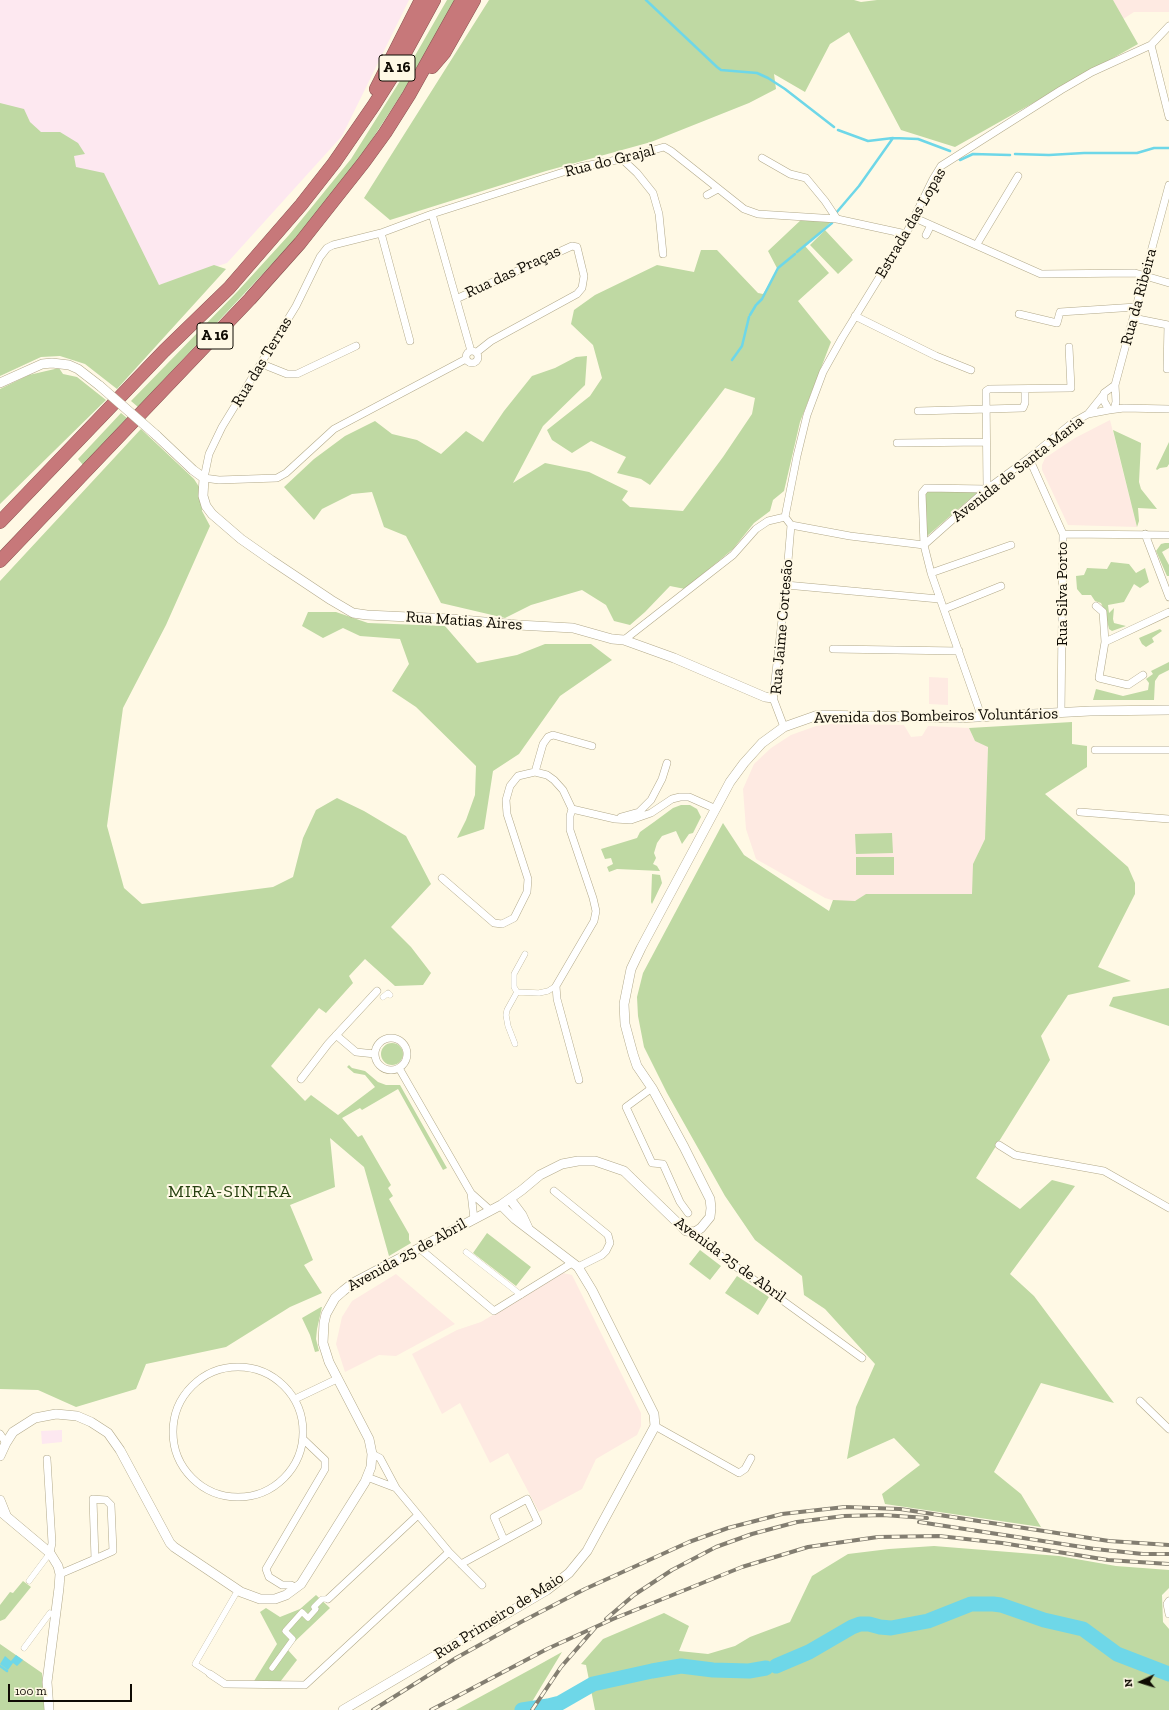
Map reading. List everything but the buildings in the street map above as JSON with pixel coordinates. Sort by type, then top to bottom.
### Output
[{"type":"highway","name":"A 16","points":[[355,134],[387,65],[403,38],[421,0]]},
{"type":"highway","name":"A 16","points":[[0,522],[164,351],[229,288],[301,205],[355,134],[393,75],[434,0]]},
{"type":"highway","name":"A 16","points":[[0,561],[250,299],[300,244],[364,162],[409,95],[462,0]]},
{"type":"highway","name":"A 16","points":[[409,95],[444,53],[474,0]]},
{"type":"street","name":"Estrada das Lopas","points":[[785,516],[807,415],[823,372],[855,316],[906,234],[941,166],[1092,72],[1151,45],[1169,26]]},
{"type":"street","points":[[1151,45],[1169,117]]},
{"type":"street","name":"Rua do Grajal","points":[[327,248],[332,245],[381,233],[432,214],[579,167],[622,159],[664,147],[744,209],[758,214],[836,219],[906,234]]},
{"type":"street","points":[[762,158],[790,174],[806,178],[825,201],[836,219]]},
{"type":"street","points":[[622,159],[637,173],[653,193],[659,214],[663,254]]},
{"type":"street","points":[[977,244],[1018,176]]},
{"type":"street","name":"Rua da Ribeira","points":[[1112,410],[1116,402],[1115,385],[1169,185]]},
{"type":"street","points":[[707,195],[718,189]]},
{"type":"street","points":[[432,214],[456,299],[474,351],[479,357],[476,362],[471,363],[466,359]]},
{"type":"street","points":[[915,218],[977,244],[1041,274],[1135,273],[1169,283]]},
{"type":"street","points":[[926,235],[931,225]]},
{"type":"street","points":[[381,233],[410,342]]},
{"type":"street","name":"Rua das Praças","points":[[456,299],[572,246],[577,247],[584,276],[582,288],[577,294],[474,351]]},
{"type":"street","name":"Rua das Terras","points":[[204,478],[209,454],[222,427],[262,364],[296,306],[320,256],[327,248]]},
{"type":"street","points":[[1019,314],[1058,323],[1060,312],[1136,307]]},
{"type":"street","points":[[855,316],[936,356],[971,370]]},
{"type":"street","points":[[1133,318],[1168,325],[1167,369],[1169,369]]},
{"type":"street","points":[[262,364],[287,374],[297,374],[356,346]]},
{"type":"street","points":[[982,718],[931,573],[924,546],[922,493],[926,488],[987,489],[986,391],[989,389],[1071,388],[1069,347]]},
{"type":"street","points":[[0,383],[42,364],[52,363],[78,369],[100,386],[193,470],[204,478],[219,480],[277,478],[286,473],[334,428],[466,359],[468,353],[474,351]]},
{"type":"street","points":[[1088,414],[1104,394],[1115,385],[1124,408]]},
{"type":"street","points":[[918,411],[1023,408],[1025,403],[1025,389]]},
{"type":"street","points":[[1104,394],[1104,401],[1112,410]]},
{"type":"street","name":"Avenida de Santa Maria","points":[[924,546],[987,489],[1029,458],[1072,423],[1088,414],[1124,408],[1169,409]]},
{"type":"street","points":[[897,443],[986,442]]},
{"type":"street","name":"Rua Silva Porto","points":[[1029,458],[1062,534],[1061,713]]},
{"type":"street","name":"Rua Matias Aires","points":[[204,478],[203,496],[206,506],[212,514],[241,539],[331,600],[353,613],[573,628],[624,640],[674,658],[773,698]]},
{"type":"street","points":[[624,640],[733,555],[756,529],[768,521],[785,516],[791,525],[850,536],[924,546]]},
{"type":"street","name":"Rua Jaime Cortesão","points":[[784,728],[773,698],[786,585],[791,525]]},
{"type":"street","points":[[1062,534],[1169,535]]},
{"type":"street","points":[[1144,534],[1169,597]]},
{"type":"street","points":[[931,573],[1011,545]]},
{"type":"street","points":[[786,585],[939,599]]},
{"type":"street","points":[[944,609],[1001,586]]},
{"type":"street","points":[[1096,606],[1103,612],[1105,642],[1099,678],[1128,685],[1143,674]]},
{"type":"street","points":[[1105,642],[1169,612]]},
{"type":"street","points":[[833,649],[959,651]]},
{"type":"street","name":"Avenida dos Bombeiros Voluntários","points":[[695,1232],[701,1228],[710,1217],[710,1199],[652,1088],[637,1066],[629,1041],[624,1004],[631,969],[641,948],[730,782],[744,763],[762,744],[784,728],[818,716],[982,718],[1024,714],[1090,711],[1169,710]]},
{"type":"street","points":[[535,772],[543,744],[548,737],[553,735],[592,746]]},
{"type":"street","points":[[1095,750],[1169,750]]},
{"type":"street","points":[[615,819],[639,812],[652,800],[662,779],[667,762]]},
{"type":"street","points":[[442,878],[494,923],[502,924],[514,918],[527,892],[528,879],[507,814],[506,800],[510,786],[518,776],[535,772],[547,775],[563,790],[572,809],[570,816],[570,830],[593,898],[596,911],[594,921],[556,986],[548,991],[539,993],[517,992]]},
{"type":"street","points":[[572,809],[615,819],[632,820],[651,813],[672,799],[689,797],[716,809]]},
{"type":"street","points":[[1080,812],[1169,819]]},
{"type":"street","points":[[517,992],[514,987],[514,974],[525,954]]},
{"type":"street","points":[[556,986],[557,999],[579,1080]]},
{"type":"street","points":[[301,1079],[336,1035],[377,991]]},
{"type":"street","points":[[515,1044],[508,1026],[506,1015],[507,1010],[517,992]]},
{"type":"street","points":[[383,997],[388,993],[390,995]]},
{"type":"street","points":[[336,1035],[356,1052],[375,1054]]},
{"type":"street","points":[[385,1039],[397,1039],[406,1047],[407,1053],[404,1064],[399,1068],[395,1070],[385,1069],[378,1063],[375,1054],[380,1043],[385,1039]]},
{"type":"street","points":[[399,1068],[471,1193],[490,1210]]},
{"type":"street","points":[[652,1088],[626,1107],[652,1163],[663,1164],[680,1202],[688,1213]]},
{"type":"street","points":[[999,1145],[1016,1155],[1104,1171],[1169,1208]]},
{"type":"street","name":"Avenida 25 de Abril","points":[[0,1456],[13,1432],[35,1418],[56,1414],[77,1416],[96,1424],[108,1434],[120,1450],[170,1544],[187,1557],[238,1590],[260,1599],[275,1599],[286,1595],[301,1584],[371,1467],[372,1454],[368,1439],[329,1362],[323,1343],[324,1323],[330,1306],[343,1291],[353,1283],[501,1205],[540,1175],[562,1164],[578,1161],[595,1161],[624,1171],[686,1231],[695,1232],[706,1245],[862,1358]]},
{"type":"street","points":[[522,1190],[522,1215]]},
{"type":"street","points":[[419,1248],[494,1311],[575,1265],[602,1255],[610,1243],[608,1235],[554,1191]]},
{"type":"street","points":[[471,1193],[474,1219]]},
{"type":"street","points":[[510,1199],[522,1215],[528,1228]]},
{"type":"street","points":[[501,1205],[515,1219],[575,1265],[592,1290],[654,1414],[655,1426],[739,1473],[745,1469],[751,1458]]},
{"type":"street","points":[[466,1252],[521,1295]]},
{"type":"street","points":[[243,1366],[258,1369],[279,1380],[295,1399],[303,1419],[304,1439],[298,1458],[288,1475],[273,1488],[255,1495],[236,1498],[218,1494],[204,1488],[193,1479],[182,1465],[175,1448],[173,1430],[177,1408],[189,1388],[206,1374],[227,1367],[243,1366]]},
{"type":"street","points":[[295,1399],[337,1379]]},
{"type":"street","points":[[1140,1401],[1169,1429]]},
{"type":"street","name":"Rua Primeiro de Maio","points":[[343,1710],[547,1590],[569,1574],[587,1551],[655,1426]]},
{"type":"street","points":[[0,1434],[6,1443]]},
{"type":"street","points":[[296,1588],[291,1585],[282,1585],[269,1578],[266,1569],[325,1469],[325,1460],[304,1439]]},
{"type":"street","points":[[372,1454],[380,1458],[396,1488],[449,1552],[482,1585]]},
{"type":"street","points":[[29,1581],[50,1553],[52,1543],[47,1459]]},
{"type":"street","points":[[367,1476],[396,1488]]},
{"type":"street","points":[[60,1574],[114,1551],[111,1505],[106,1500],[93,1499],[95,1559]]},
{"type":"street","points":[[461,1564],[538,1522],[527,1499],[494,1517],[504,1540]]},
{"type":"street","points":[[0,1500],[4,1513],[11,1521],[50,1553],[55,1560],[60,1574],[47,1682],[49,1710]]},
{"type":"street","points":[[272,1668],[293,1639],[285,1631],[302,1612],[308,1618],[316,1609],[314,1607],[322,1599],[328,1598],[418,1515]]},
{"type":"street","points":[[238,1590],[195,1664],[225,1684],[305,1685],[449,1552]]},
{"type":"street","points":[[1169,1601],[1167,1604],[1169,1614]]},
{"type":"street","points":[[24,1648],[50,1613]]},
{"type":"shaded area","points":[[0,0],[409,0],[342,136],[227,263],[159,285],[0,159]]},
{"type":"shaded area","points":[[1113,0],[1169,0],[1169,12],[1134,12],[1123,19]]},
{"type":"shaded area","points":[[1110,420],[1137,527],[1068,525],[1042,470],[1042,465],[1045,458],[1075,438]]},
{"type":"shaded area","points":[[929,677],[948,678],[948,705],[929,704]]},
{"type":"shaded area","points":[[831,724],[904,725],[911,737],[922,736],[928,726],[969,728],[975,741],[988,746],[985,839],[973,864],[973,894],[867,894],[855,901],[835,901],[825,898],[756,859],[746,829],[743,789],[754,764],[771,748],[791,735],[816,726]]},
{"type":"shaded area","points":[[563,1273],[572,1275],[641,1413],[641,1426],[637,1435],[596,1459],[582,1489],[539,1512],[508,1453],[490,1463],[460,1403],[442,1414],[412,1354],[457,1330],[481,1322]]},
{"type":"shaded area","points":[[396,1274],[455,1324],[396,1356],[379,1355],[345,1372],[336,1344],[342,1317],[352,1301]]},
{"type":"shaded area","points":[[62,1430],[62,1442],[42,1444],[41,1431]]},
{"type":"green space","points":[[447,0],[455,0],[406,87],[356,164],[302,232],[138,407],[131,401],[237,292],[289,235],[351,159],[405,73]]},
{"type":"green space","points":[[489,0],[854,0],[861,2],[877,0],[1113,0],[1138,44],[955,147],[901,130],[849,32],[830,44],[805,92],[774,74],[776,89],[749,103],[651,142],[546,171],[390,220],[364,198]]},
{"type":"green space","points":[[0,103],[24,109],[30,122],[41,132],[60,132],[78,143],[85,154],[74,156],[76,167],[104,173],[159,285],[214,265],[226,269],[117,389],[85,364],[60,356],[41,357],[0,376]]},
{"type":"green space","points":[[803,218],[831,222],[805,246],[829,273],[798,301],[831,342],[800,422],[784,491],[773,500],[770,511],[754,523],[733,549],[685,589],[670,586],[630,625],[614,621],[606,605],[582,590],[531,605],[505,618],[441,603],[406,536],[384,527],[372,492],[352,494],[322,509],[314,520],[284,487],[314,459],[345,436],[375,421],[392,434],[417,440],[441,454],[466,431],[483,442],[504,411],[532,376],[555,368],[576,357],[587,356],[585,385],[543,426],[513,483],[545,463],[589,472],[628,491],[622,500],[630,507],[683,511],[723,457],[752,414],[755,398],[725,388],[650,485],[641,479],[617,473],[626,457],[591,441],[572,453],[552,440],[547,430],[590,396],[602,378],[593,345],[571,324],[574,310],[595,295],[657,265],[694,272],[701,250],[717,250],[758,293],[763,294],[778,270],[768,251]]},
{"type":"green space","points":[[825,230],[853,260],[838,274],[810,245]]},
{"type":"green space","points":[[59,368],[63,374],[77,377],[106,400],[0,504],[0,389],[29,375]]},
{"type":"green space","points":[[121,413],[127,418],[83,465],[78,459]]},
{"type":"green space","points":[[141,429],[194,479],[201,490],[202,511],[210,526],[166,625],[123,708],[107,826],[124,888],[142,904],[273,887],[293,877],[303,838],[316,810],[337,798],[364,811],[406,836],[431,884],[391,927],[411,947],[431,973],[423,985],[395,986],[365,959],[349,976],[353,983],[326,1013],[319,1008],[271,1066],[305,1101],[311,1095],[338,1115],[375,1087],[365,1075],[354,1073],[347,1067],[349,1065],[352,1068],[365,1071],[378,1082],[386,1085],[400,1085],[447,1168],[443,1170],[398,1089],[362,1110],[360,1108],[342,1118],[358,1137],[362,1135],[391,1185],[388,1188],[393,1196],[389,1199],[409,1234],[409,1240],[411,1243],[389,1256],[364,1167],[330,1138],[335,1187],[290,1205],[313,1260],[304,1265],[322,1293],[290,1307],[226,1347],[146,1364],[136,1389],[76,1407],[38,1390],[0,1389],[0,581]]},
{"type":"green space","points":[[1113,430],[1141,443],[1139,482],[1141,489],[1157,509],[1138,508],[1139,521],[1137,527]]},
{"type":"green space","points":[[1169,442],[1169,464],[1167,467],[1157,470],[1156,469]]},
{"type":"green space","points":[[979,491],[926,537],[926,492]]},
{"type":"green space","points":[[1169,543],[1169,548],[1162,552],[1169,565],[1169,576],[1167,576],[1156,551],[1161,544]]},
{"type":"green space","points":[[1111,562],[1129,564],[1136,573],[1145,568],[1149,582],[1140,588],[1134,584],[1124,602],[1108,605],[1109,613],[1114,608],[1114,623],[1126,626],[1112,631],[1109,629],[1101,603],[1095,601],[1091,595],[1082,595],[1077,589],[1076,576],[1084,575],[1087,568],[1107,569]]},
{"type":"green space","points":[[308,612],[336,612],[368,623],[445,626],[477,663],[517,655],[545,644],[591,644],[612,660],[560,696],[519,754],[493,771],[484,829],[457,838],[466,820],[475,795],[476,766],[416,707],[392,691],[409,664],[400,639],[360,636],[343,628],[323,638],[302,626]]},
{"type":"green space","points":[[1160,629],[1162,631],[1152,638],[1154,642],[1146,647],[1142,644],[1139,638]]},
{"type":"green space","points":[[1169,662],[1169,670],[1159,675],[1155,681],[1154,700],[1093,700],[1096,689],[1123,696],[1148,690],[1149,683],[1146,679],[1153,674],[1151,671]]},
{"type":"green space","points":[[1072,722],[1072,744],[1087,746],[1087,767],[1045,794],[1128,867],[1135,883],[1135,894],[1098,967],[1131,981],[1068,995],[1041,1036],[1050,1060],[976,1178],[1020,1209],[1052,1180],[1075,1186],[1010,1274],[1034,1296],[1114,1403],[1041,1383],[994,1472],[1021,1494],[1041,1527],[885,1504],[882,1494],[920,1465],[894,1438],[847,1459],[856,1407],[875,1364],[825,1309],[804,1295],[802,1276],[755,1240],[725,1196],[667,1093],[644,1047],[638,1016],[637,997],[643,973],[723,823],[744,855],[829,911],[833,900],[855,901],[866,894],[972,894],[973,864],[985,839],[988,747],[975,741],[969,728]]},
{"type":"green space","points":[[681,805],[690,805],[697,809],[701,817],[693,833],[689,834],[682,844],[676,831],[662,836],[657,843],[654,853],[656,858],[653,864],[657,866],[660,871],[617,869],[609,872],[607,867],[613,864],[611,858],[605,859],[601,849],[637,838],[640,832],[673,808]]},
{"type":"green space","points":[[892,833],[893,853],[856,854],[855,834]]},
{"type":"green space","points":[[856,857],[894,857],[894,875],[856,875]]},
{"type":"green space","points":[[652,874],[660,875],[662,883],[652,904],[651,902]]},
{"type":"green space","points":[[1169,988],[1169,1026],[1109,1006],[1113,997]]},
{"type":"green space","points":[[388,1043],[396,1043],[403,1050],[403,1058],[396,1065],[388,1065],[381,1058],[381,1050]]},
{"type":"green space","points":[[487,1233],[531,1267],[516,1286],[473,1253]]},
{"type":"green space","points":[[700,1250],[721,1266],[710,1280],[689,1264]]},
{"type":"green space","points":[[737,1276],[769,1297],[758,1315],[725,1293]]},
{"type":"green space","points":[[321,1307],[316,1339],[319,1351],[315,1352],[310,1335],[302,1318]]},
{"type":"green space","points":[[934,1546],[1059,1556],[1116,1566],[1169,1570],[1169,1588],[1162,1595],[1163,1622],[1169,1629],[1169,1710],[595,1710],[586,1665],[581,1664],[603,1639],[664,1613],[689,1626],[679,1651],[708,1654],[735,1646],[750,1637],[790,1622],[812,1576],[848,1554]]},
{"type":"green space","points":[[23,1581],[31,1587],[5,1619],[0,1621],[0,1605],[10,1592],[13,1593]]},
{"type":"green space","points":[[316,1595],[330,1608],[287,1649],[297,1660],[280,1682],[254,1681],[277,1644],[260,1612],[266,1608],[280,1617],[300,1609]]},
{"type":"green space","points":[[0,1644],[42,1673],[45,1710],[0,1710]]},
{"type":"green space","points":[[562,1652],[527,1710],[456,1710],[535,1667]]},
{"type":"water","points":[[16,1655],[23,1660],[17,1666],[13,1663],[8,1670],[0,1664],[5,1656],[11,1661]]},
{"type":"waterway","points":[[646,0],[721,70],[757,73],[768,78],[785,89],[834,127]]},
{"type":"waterway","points":[[838,130],[868,141],[893,138]]},
{"type":"waterway","points":[[836,213],[859,186],[893,138],[918,139],[950,151]]},
{"type":"waterway","points":[[1015,154],[1049,155],[1084,153],[1137,153],[1154,148],[1169,148]]},
{"type":"waterway","points":[[960,160],[973,154],[1010,155]]},
{"type":"waterway","points":[[797,252],[832,223]]},
{"type":"waterway","points":[[757,304],[762,299],[778,268],[795,254]]},
{"type":"waterway","points":[[750,315],[756,305]]},
{"type":"waterway","points":[[732,360],[742,346],[749,317]]},
{"type":"waterway","points":[[776,1666],[809,1652],[852,1627],[860,1624],[891,1628],[928,1621],[971,1604],[993,1604],[1001,1605],[1044,1620],[1083,1629],[1117,1654],[1169,1674]]},
{"type":"waterway","points":[[0,1666],[7,1671]]},
{"type":"waterway","points":[[522,1710],[560,1703],[593,1684],[681,1666],[713,1670],[749,1671],[766,1668]]},
{"type":"railway","points":[[373,1710],[456,1658],[585,1589],[689,1542],[728,1528],[782,1514],[845,1507],[900,1509],[1109,1541],[1169,1545]]},
{"type":"railway","points":[[606,1619],[634,1595],[672,1570],[716,1547],[752,1534],[797,1522],[844,1516],[883,1515],[927,1518]]},
{"type":"railway","points":[[919,1522],[1095,1549],[1143,1554],[1169,1554]]},
{"type":"railway","points":[[431,1710],[547,1649],[613,1619],[742,1567],[808,1547],[878,1537],[939,1536],[1002,1543],[1108,1560],[1169,1564]]},
{"type":"railway","points":[[532,1710],[561,1667],[595,1628]]},
{"type":"district","name":"MIRA-SINTRA","points":[[230,1192]]}]
